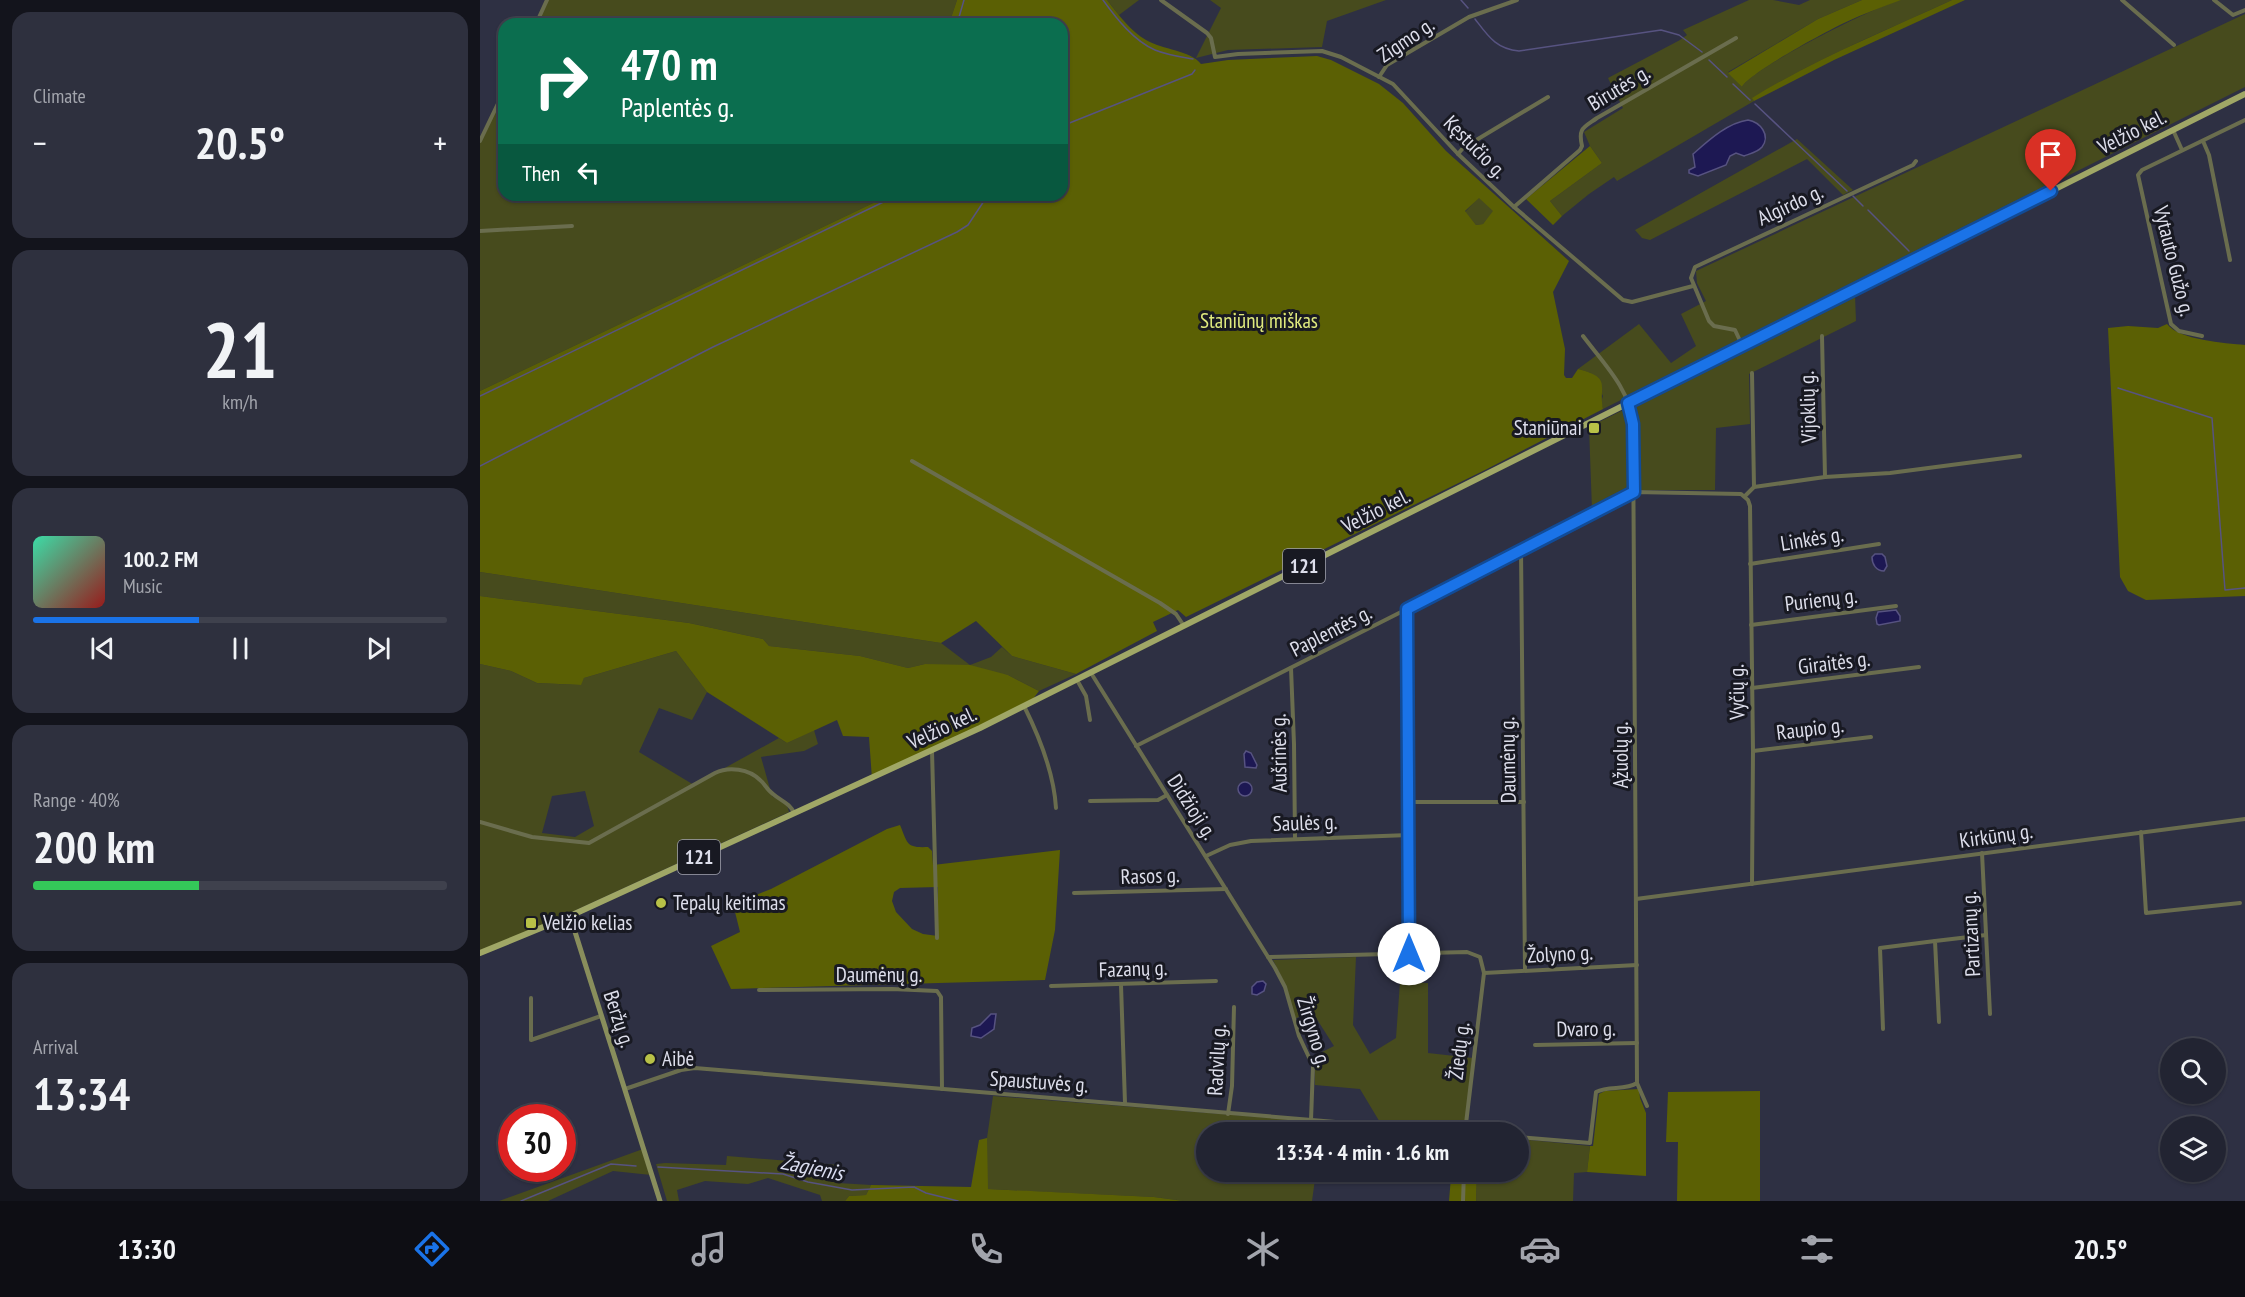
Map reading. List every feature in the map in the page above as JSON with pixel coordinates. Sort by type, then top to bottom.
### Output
[{"type":"main road","name":"Velžio kel.","points":[[480,953],[570,916],[932,751],[2245,94]]},
{"type":"main road","name":"Beržų g.","points":[[570,916],[660,1201]]},
{"type":"street","points":[[539,18],[547,0]]},
{"type":"street","name":"Kęstučio g.","points":[[1161,0],[1207,33],[1211,38],[1215,57],[1322,51],[1341,57],[1393,84],[1458,154],[1514,207],[1623,300],[1632,302],[1693,286]]},
{"type":"street","name":"Zigmo g.","points":[[1379,77],[1387,65],[1469,17],[1517,0]]},
{"type":"street","points":[[2122,0],[2174,45]]},
{"type":"street","points":[[2214,0],[2233,15],[2245,10]]},
{"type":"street","name":"Birutės g.","points":[[1514,207],[1580,150],[1582,128],[1736,38]]},
{"type":"street","points":[[1458,154],[1463,148],[1548,97]]},
{"type":"street","points":[[480,141],[498,104]]},
{"type":"street","points":[[2173,130],[2182,150],[2245,120]]},
{"type":"street","points":[[2203,141],[2209,155],[2230,260]]},
{"type":"street","name":"Vytauto Gužo g.","points":[[2182,150],[2142,170],[2138,175],[2171,324],[2179,331],[2202,336]]},
{"type":"street","name":"Algirdo g.","points":[[1693,286],[1691,273],[1698,264],[1913,165],[1916,161]]},
{"type":"street","points":[[480,231],[572,226]]},
{"type":"street","points":[[1693,286],[1711,323],[1718,327],[1735,330],[1742,346]]},
{"type":"street","name":"Ąžuolų g.","points":[[1583,336],[1622,387],[1633,424],[1637,1083],[1647,1106]]},
{"type":"street","name":"Vijoklių g.","points":[[1821,336],[1825,477]]},
{"type":"street","points":[[1752,373],[1754,487]]},
{"type":"street","points":[[1634,492],[1734,493],[1745,496],[1754,487],[2020,456]]},
{"type":"street","points":[[912,461],[1160,603],[1176,614],[1184,626]]},
{"type":"street","name":"Paplentės g.","points":[[1136,746],[1634,492]]},
{"type":"street","name":"Vyčių g.","points":[[1745,496],[1750,506],[1752,884]]},
{"type":"street","name":"Linkės g.","points":[[1750,564],[1879,544]]},
{"type":"street","name":"Daumėnų g.","points":[[1521,549],[1525,970]]},
{"type":"street","name":"Purienų g.","points":[[1751,624],[1896,606]]},
{"type":"street","points":[[1407,609],[1409,954]]},
{"type":"street","name":"Giraitės g.","points":[[1752,688],[1919,667]]},
{"type":"street","name":"Aušrinės g.","points":[[1290,668],[1295,838]]},
{"type":"street","name":"Didžioji g.","points":[[1091,673],[1268,957]]},
{"type":"street","points":[[1077,680],[1086,696],[1090,720]]},
{"type":"street","points":[[1024,706],[1048,772],[1056,808]]},
{"type":"street","name":"Raupio g.","points":[[1753,751],[1871,737]]},
{"type":"street","points":[[932,751],[937,938]]},
{"type":"street","points":[[480,822],[532,837],[589,843],[715,772],[725,769],[746,772],[759,778],[769,791],[791,807],[794,814]]},
{"type":"street","points":[[1090,801],[1158,800],[1167,795]]},
{"type":"street","points":[[1408,802],[1524,802]]},
{"type":"street","name":"Kirkūnų g.","points":[[1752,884],[2245,819]]},
{"type":"street","points":[[2141,832],[2146,913],[2240,903]]},
{"type":"street","name":"Saulės g.","points":[[1206,856],[1240,843],[1295,838],[1409,835]]},
{"type":"street","name":"Partizanų g.","points":[[1982,853],[1990,1014]]},
{"type":"street","points":[[1636,898],[1752,884]]},
{"type":"street","name":"Rasos g.","points":[[1074,893],[1226,889]]},
{"type":"street","points":[[1883,1029],[1880,948],[1986,935]]},
{"type":"street","points":[[1935,942],[1939,1022]]},
{"type":"street","points":[[1268,957],[1471,952],[1482,959],[1484,973]]},
{"type":"street","name":"Žirgyno g.","points":[[1268,957],[1285,987],[1299,1036],[1312,1066],[1311,1120]]},
{"type":"street","name":"Žolyno g.","points":[[1484,973],[1637,965]]},
{"type":"street","name":"Žiedų g.","points":[[1467,1122],[1484,973]]},
{"type":"street","name":"Fazanų g.","points":[[1051,986],[1216,981]]},
{"type":"street","points":[[1121,985],[1125,1103]]},
{"type":"street","name":"Daumėnų g.","points":[[759,990],[938,991],[941,998],[942,1089]]},
{"type":"street","points":[[531,998],[531,1040],[601,1016]]},
{"type":"street","name":"Radvilų g.","points":[[1228,1114],[1232,1086],[1234,1007]]},
{"type":"street","name":"Dvaro g.","points":[[1535,1045],[1637,1043]]},
{"type":"street","name":"Spaustuvės g.","points":[[624,1089],[681,1070],[695,1068],[1335,1122]]},
{"type":"street","points":[[1529,1138],[1590,1143],[1596,1092],[1601,1089],[1631,1086],[1637,1083]]},
{"type":"street","points":[[1463,1201],[1464,1182]]},
{"type":"green space","points":[[547,0],[957,0],[951,18],[539,18]]},
{"type":"green space","name":"Staniūnų miškas","points":[[957,0],[1107,0],[1140,37],[1190,56],[1201,64],[1228,60],[1317,56],[1331,60],[1379,84],[1403,103],[1446,151],[1569,261],[1553,292],[1565,349],[1564,375],[1566,378],[1572,378],[1578,369],[1596,376],[1602,384],[1603,409],[1487,469],[1186,617],[1178,610],[1153,622],[1157,631],[1076,674],[1012,656],[976,621],[941,643],[480,572],[480,391],[877,201],[1068,201],[1068,18],[951,18]],"holes":[[[1479,198],[1493,211],[1483,224],[1476,225],[1465,211]]]},
{"type":"green space","points":[[1107,0],[1139,0],[1119,15]]},
{"type":"green space","points":[[1210,0],[1386,0],[1327,21],[1322,47],[1228,50],[1196,58],[1221,8]]},
{"type":"green space","points":[[1749,0],[1773,0],[1799,5],[1810,0],[1862,0],[1818,19],[1728,72],[1742,87],[1751,78],[1790,53],[1842,25],[1887,5],[1900,0],[1952,0],[1851,46],[1777,84],[1753,98],[1754,101],[1617,181],[1614,177],[1562,216],[1550,201],[1602,163],[1590,146],[1584,132],[1623,108],[1608,78],[1680,40],[1687,35],[1683,30]]},
{"type":"green space","points":[[1862,0],[1901,0],[1822,34],[1758,72],[1742,87],[1728,73],[1818,19]]},
{"type":"green space","points":[[1952,0],[1965,0],[1834,60],[1754,101],[1752,98],[1825,58]]},
{"type":"green space","points":[[2245,14],[2245,87],[1603,409],[1601,402],[1603,396],[1591,373],[1578,369],[1639,324],[1671,363],[1696,346],[1681,314],[1706,301],[1697,283],[1696,271]]},
{"type":"green space","points":[[498,104],[498,201],[877,201],[480,391],[480,141]]},
{"type":"green space","points":[[1797,139],[1853,190],[1843,195],[1807,159],[1650,240],[1642,238],[1635,230]]},
{"type":"green space","points":[[1590,146],[1602,163],[1550,201],[1562,216],[1553,225],[1526,199]]},
{"type":"green space","points":[[1479,197],[1494,211],[1483,224],[1476,225],[1465,212]]},
{"type":"green space","points":[[1855,295],[1856,321],[1749,374],[1750,424],[1716,428],[1715,490],[1631,490],[1592,510],[1589,427]]},
{"type":"green space","points":[[2167,324],[2181,334],[2192,337],[2245,345],[2245,596],[2146,600],[2128,591],[2120,577],[2108,328],[2128,326],[2158,328]]},
{"type":"green space","points":[[480,572],[941,643],[970,665],[991,657],[1002,647],[1012,656],[1076,674],[1039,691],[1008,675],[925,664],[908,668],[860,656],[769,646],[763,639],[689,623],[480,596]]},
{"type":"green space","points":[[480,596],[689,623],[763,639],[769,646],[860,656],[908,668],[925,664],[970,665],[1008,675],[1039,691],[1029,704],[872,779],[869,737],[843,736],[837,720],[787,743],[707,692],[676,651],[584,678],[581,685],[537,683],[511,671],[480,664]]},
{"type":"green space","points":[[676,651],[707,692],[692,720],[659,708],[639,752],[694,785],[779,738],[787,743],[814,730],[818,744],[804,751],[761,757],[772,796],[787,805],[789,812],[480,954],[480,664],[511,671],[537,683],[580,685],[584,678]],"holes":[[[585,791],[594,826],[575,837],[542,833],[552,796]]]},
{"type":"green space","points":[[900,825],[909,844],[915,847],[928,847],[932,851],[933,865],[1060,850],[1055,930],[1045,980],[731,989],[711,946],[740,932],[733,904],[771,889],[887,829]],"holes":[[[938,887],[938,936],[923,934],[912,929],[896,912],[892,901],[894,892],[900,888]]]},
{"type":"green space","points":[[1356,957],[1353,1025],[1370,1054],[1396,1038],[1400,982],[1428,983],[1428,1053],[1473,1058],[1466,1122],[1380,1122],[1360,1089],[1315,1085],[1312,1057],[1334,1046],[1311,1010],[1295,1019],[1286,986],[1273,960]]},
{"type":"green space","points":[[1639,1089],[1646,1113],[1646,1176],[1587,1172],[1590,1146],[1593,1146],[1599,1094],[1605,1091]]},
{"type":"green space","points":[[1760,1091],[1760,1201],[1677,1201],[1678,1142],[1666,1142],[1668,1092]]},
{"type":"green space","points":[[993,1096],[1321,1122],[1196,1122],[1196,1182],[1315,1182],[1312,1201],[1184,1201],[1154,1197],[987,1189],[987,1138]]},
{"type":"green space","points":[[987,1138],[988,1189],[1154,1197],[1184,1201],[845,1201],[849,1196],[866,1195],[871,1185],[971,1187],[979,1140]]},
{"type":"green space","points":[[1529,1140],[1590,1146],[1587,1172],[1574,1173],[1573,1201],[1476,1201],[1477,1182],[1529,1182]]},
{"type":"green space","points":[[643,1149],[651,1175],[613,1171],[548,1201],[499,1201],[552,1182],[576,1182],[576,1173]]},
{"type":"green space","points":[[727,1156],[839,1165],[838,1183],[871,1185],[866,1195],[849,1196],[845,1201],[822,1201],[820,1195],[768,1178],[748,1184],[705,1181],[677,1190],[679,1201],[667,1201],[656,1164],[726,1165]]},
{"type":"green space","points":[[1451,1182],[1477,1182],[1476,1201],[1449,1201]]},
{"type":"shaded area","points":[[1748,120],[1757,123],[1765,134],[1760,149],[1744,156],[1736,153],[1730,156],[1726,165],[1698,176],[1689,173],[1689,170],[1695,167],[1693,154],[1725,129]]},
{"type":"shaded area","points":[[1875,554],[1882,554],[1885,557],[1887,566],[1884,571],[1874,565],[1872,557]]},
{"type":"shaded area","points":[[1896,610],[1900,621],[1877,624],[1878,612]]},
{"type":"shaded area","points":[[1246,751],[1251,753],[1257,765],[1256,768],[1245,767],[1244,754]]},
{"type":"shaded area","points":[[1245,782],[1250,784],[1252,789],[1250,794],[1245,796],[1240,794],[1238,789],[1240,784]]},
{"type":"shaded area","points":[[1263,981],[1266,984],[1264,991],[1257,995],[1252,994],[1252,987],[1257,982]]},
{"type":"shaded area","points":[[991,1014],[996,1014],[994,1029],[981,1038],[971,1036],[972,1028],[980,1025]]},
{"type":"waterway","points":[[959,18],[964,0]]},
{"type":"waterway","points":[[1103,0],[1126,28],[1147,46],[1164,53],[1193,59]]},
{"type":"waterway","points":[[1461,0],[1468,8]]},
{"type":"waterway","points":[[1475,19],[1498,44],[1511,50],[1519,51],[1661,30],[1679,35],[1702,52]]},
{"type":"waterway","points":[[1709,60],[1727,77]]},
{"type":"waterway","points":[[1068,124],[1192,74],[1195,70]]},
{"type":"waterway","points":[[1733,84],[1750,100]]},
{"type":"waterway","points":[[1755,104],[1847,191]]},
{"type":"waterway","points":[[1853,196],[1863,206]]},
{"type":"waterway","points":[[480,396],[886,201]]},
{"type":"waterway","points":[[480,466],[713,347],[957,232],[968,225],[984,201]]},
{"type":"waterway","points":[[1868,210],[1909,251]]},
{"type":"waterway","points":[[2118,388],[2212,418],[2225,590],[2245,588]]},
{"type":"waterway","name":"Žagienis","points":[[521,1201],[611,1164],[636,1166]]},
{"type":"waterway","name":"Žagienis","points":[[658,1167],[783,1174],[808,1182],[852,1190],[914,1187],[926,1193],[958,1201]]},
{"type":"place","name":"Staniūnai","points":[[1594,428]]},
{"type":"place","name":"Tepalų keitimas","points":[[661,903]]},
{"type":"place","name":"Velžio kelias","points":[[531,923]]},
{"type":"place","name":"Aibė","points":[[650,1059]]},
{"type":"route","points":[[1409,954],[1407,609],[1634,492],[1633,424],[1632,412],[1628,403],[2051,191]]}]
